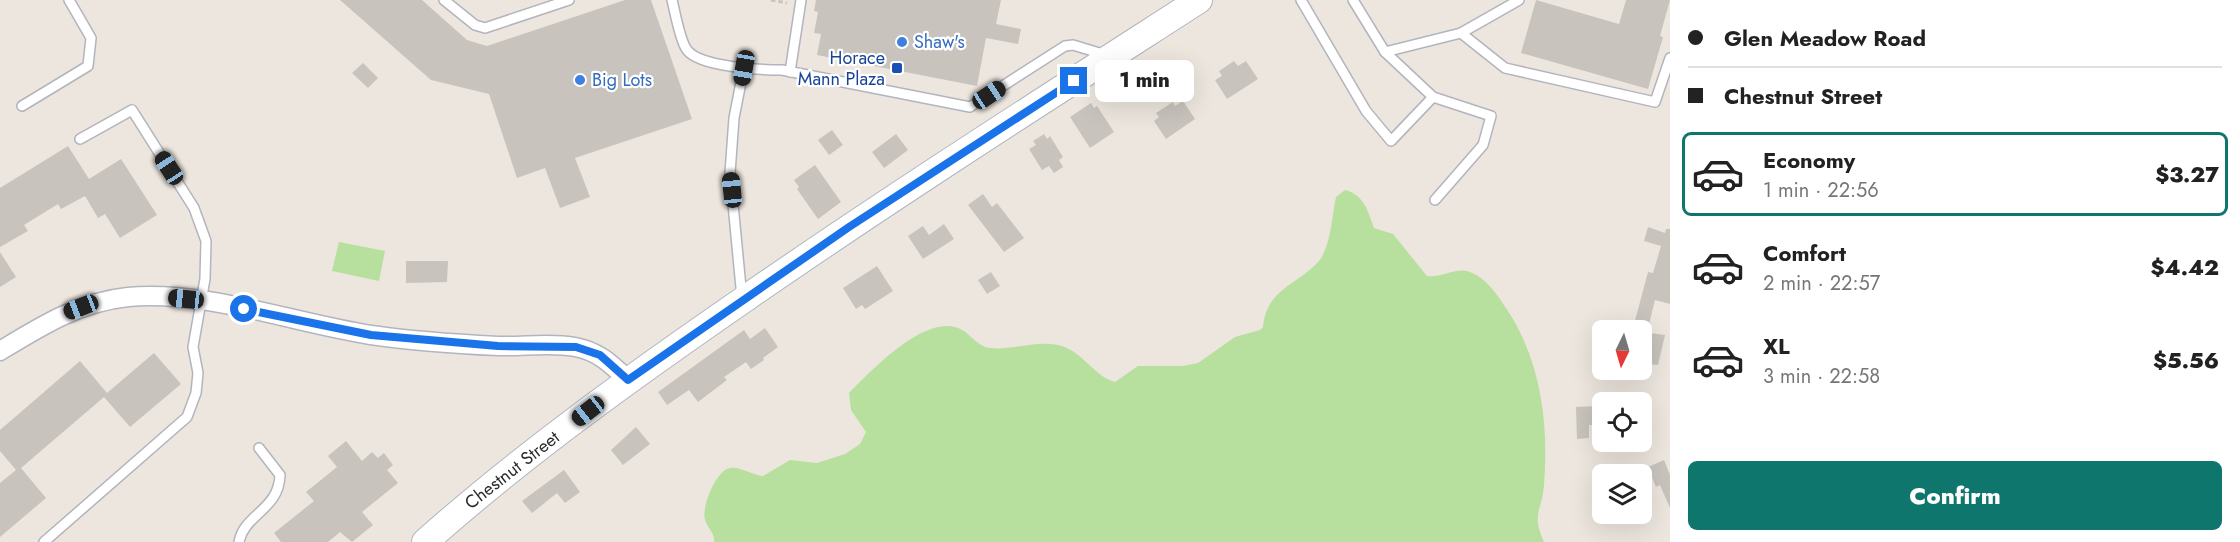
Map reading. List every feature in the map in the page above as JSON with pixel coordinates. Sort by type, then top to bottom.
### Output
[{"type":"main road","name":"Chestnut Street","points":[[425,542],[628,380],[849,227],[1199,0]]},
{"type":"street","points":[[0,351],[45,322],[92,303],[153,296],[201,301],[371,335],[498,346],[576,347],[600,355],[628,380]]},
{"type":"lane","points":[[22,106],[88,66],[91,38],[69,0]]},
{"type":"lane","points":[[444,0],[475,25],[485,28],[569,0]]},
{"type":"lane","points":[[672,0],[686,49],[698,59],[744,68],[790,72],[970,107],[1065,46],[1073,45],[1111,57]]},
{"type":"lane","points":[[790,72],[801,0]]},
{"type":"lane","points":[[1301,0],[1366,111],[1391,141],[1433,97]]},
{"type":"lane","points":[[1353,0],[1385,52],[1433,97],[1491,116],[1483,145],[1435,200]]},
{"type":"lane","points":[[1385,52],[1461,33],[1519,0]]},
{"type":"lane","points":[[1461,33],[1505,68],[1655,102],[1670,58]]},
{"type":"lane","points":[[743,300],[730,173],[734,118],[744,68]]},
{"type":"lane","points":[[44,542],[187,417],[196,393],[198,373],[194,347],[207,254],[202,223],[132,110],[80,139]]},
{"type":"lane","points":[[239,542],[245,529],[277,495],[280,483],[280,475],[259,448]]},
{"type":"green space","points":[[1345,190],[1361,200],[1374,228],[1393,234],[1427,276],[1462,270],[1480,277],[1494,291],[1518,328],[1535,371],[1543,416],[1544,485],[1538,525],[1544,542],[714,542],[704,514],[707,499],[720,475],[725,470],[734,468],[763,476],[790,460],[817,463],[845,454],[860,444],[866,432],[851,410],[849,393],[883,360],[912,338],[927,330],[942,326],[960,329],[980,344],[990,348],[1039,344],[1058,345],[1074,352],[1102,375],[1115,382],[1138,366],[1183,366],[1198,363],[1235,337],[1260,330],[1263,327],[1265,314],[1277,295],[1311,269],[1323,255],[1329,239],[1336,197]]},
{"type":"green space","points":[[339,242],[385,251],[379,281],[332,271]]},
{"type":"building","points":[[340,0],[422,0],[467,40],[487,46],[625,0],[651,0],[692,119],[575,158],[590,197],[560,208],[545,168],[517,178],[489,94],[431,80]]},
{"type":"building","name":"Shaw's","points":[[816,0],[1001,0],[996,24],[1021,29],[1018,44],[986,38],[977,86],[817,55],[821,34],[814,33],[818,12],[814,11]]},
{"type":"building","points":[[1536,0],[1619,24],[1626,0],[1670,0],[1660,36],[1663,37],[1648,89],[1521,53]]},
{"type":"building","points":[[1234,61],[1238,66],[1246,61],[1258,79],[1227,99],[1215,80],[1222,76],[1219,71]]},
{"type":"building","points":[[363,63],[378,78],[368,88],[352,73]]},
{"type":"building","points":[[1183,101],[1195,119],[1166,139],[1154,121],[1159,117],[1156,113],[1173,102],[1175,106]]},
{"type":"building","points":[[1091,103],[1094,108],[1097,106],[1114,132],[1090,148],[1070,117]]},
{"type":"building","points":[[832,130],[843,145],[829,155],[818,140]]},
{"type":"building","points":[[896,134],[908,150],[884,168],[872,152]]},
{"type":"building","points":[[1044,134],[1047,139],[1050,136],[1063,157],[1059,160],[1063,167],[1054,173],[1049,166],[1042,170],[1029,149],[1036,145],[1033,141]]},
{"type":"building","points":[[68,146],[89,179],[121,159],[157,215],[120,238],[105,214],[98,218],[85,196],[61,209],[58,204],[24,225],[28,231],[0,247],[0,188]]},
{"type":"building","points":[[815,165],[841,202],[818,219],[797,189],[799,187],[794,180]]},
{"type":"building","points":[[983,194],[992,207],[997,203],[1024,238],[1004,252],[968,205]]},
{"type":"building","points":[[944,224],[954,239],[923,259],[908,236],[923,226],[929,235]]},
{"type":"building","points":[[1648,227],[1665,233],[1666,229],[1670,229],[1670,304],[1655,300],[1650,320],[1635,320],[1648,272],[1653,273],[1661,246],[1644,241]]},
{"type":"building","points":[[0,252],[16,277],[0,287]]},
{"type":"building","points":[[406,261],[448,261],[447,282],[406,283]]},
{"type":"building","points":[[877,266],[893,291],[865,309],[862,305],[856,309],[843,288]]},
{"type":"building","points":[[991,272],[1000,286],[987,294],[978,280]]},
{"type":"building","points":[[765,328],[778,347],[751,369],[746,362],[724,377],[727,380],[698,402],[689,390],[667,405],[658,392],[744,330],[750,339]]},
{"type":"building","points":[[1652,333],[1665,335],[1658,365],[1652,364]]},
{"type":"building","points":[[154,353],[181,384],[130,427],[104,397],[21,468],[46,498],[0,537],[0,483],[16,470],[0,451],[0,430],[80,361],[107,393]]},
{"type":"building","points":[[1592,406],[1589,438],[1577,439],[1576,407]]},
{"type":"building","points":[[636,427],[650,444],[623,465],[611,450]]},
{"type":"building","points":[[346,441],[362,461],[372,452],[378,458],[384,453],[393,465],[387,470],[398,483],[362,512],[373,525],[352,542],[340,532],[328,542],[281,542],[274,533],[314,501],[306,492],[337,467],[328,456]]},
{"type":"building","points":[[1664,460],[1670,475],[1670,508],[1660,485],[1656,487],[1652,477],[1652,465]]},
{"type":"building","points":[[564,470],[580,492],[565,503],[557,493],[532,513],[522,501]]},
{"type":"place","name":"Shaw's","points":[[902,42]]},
{"type":"place","name":"Horace Mann Plaza","points":[[897,68]]},
{"type":"place","name":"Big Lots","points":[[580,80]]},
{"type":"route","points":[[244,309],[371,335],[498,346],[576,347],[600,355],[628,380],[849,227],[1074,81]]}]
